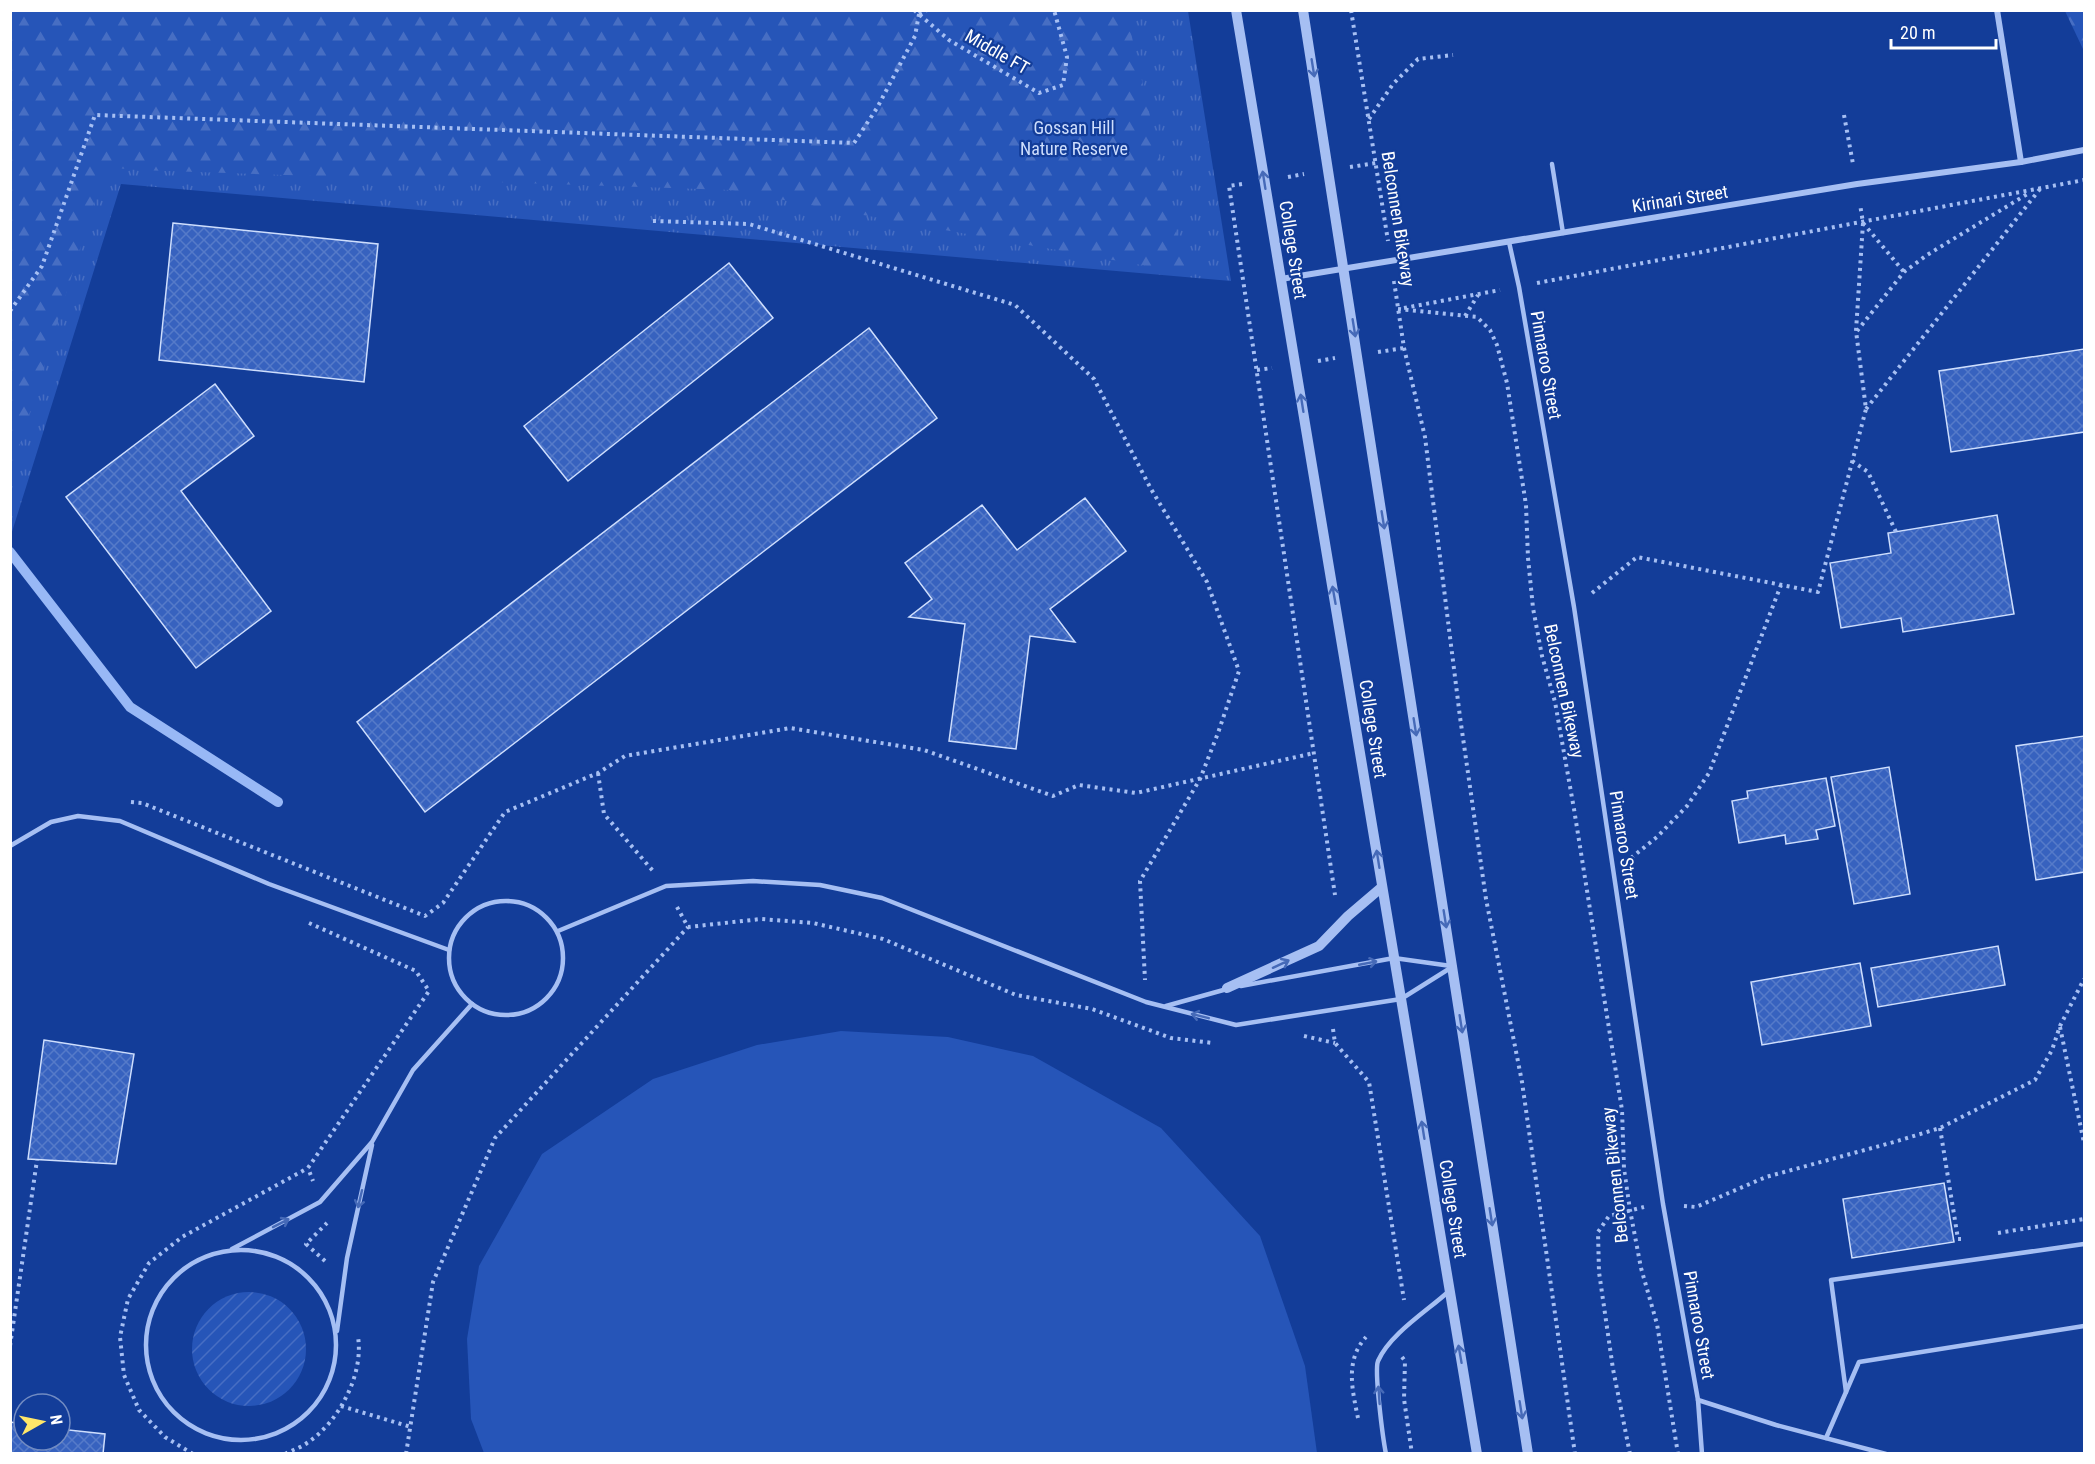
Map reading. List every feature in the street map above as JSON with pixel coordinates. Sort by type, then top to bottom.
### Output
[{"type":"street","name":"College Street","points":[[1236,10],[1477,1454]]},
{"type":"street","name":"College Street","points":[[1303,10],[1528,1454]]},
{"type":"street","points":[[1997,10],[2021,162]]},
{"type":"street","name":"Kirinari Street","points":[[1281,279],[1857,184],[2021,162],[2085,150]]},
{"type":"street","points":[[1227,988],[1319,946],[1348,916],[1382,887]]},
{"type":"lane","points":[[1552,164],[1563,233]]},
{"type":"lane","name":"Pinnaroo Street","points":[[1509,242],[1519,287],[1574,607],[1664,1204],[1698,1400],[1702,1454]]},
{"type":"lane","points":[[10,846],[51,822],[78,816],[120,821],[296,894],[449,950]]},
{"type":"lane","points":[[558,931],[666,886],[753,881],[820,885],[882,898],[1146,1002],[1236,1025],[1401,999],[1452,966]]},
{"type":"lane","points":[[510,900],[529,905],[546,915],[558,931],[564,950],[563,969],[556,987],[544,1002],[527,1012],[508,1016],[489,1013],[472,1004],[461,994],[453,981],[449,966],[449,950],[453,934],[463,920],[476,909],[490,902],[510,900]]},
{"type":"lane","points":[[1163,1006],[1227,988],[1394,958],[1452,966]]},
{"type":"lane","points":[[372,1142],[346,1258],[334,1365],[322,1396],[301,1420],[272,1436],[239,1441],[207,1435],[179,1418],[159,1392],[148,1362],[148,1329],[158,1300],[176,1276],[201,1259],[229,1250],[320,1202],[372,1142],[413,1070],[472,1004]]},
{"type":"lane","points":[[1846,1392],[1831,1280],[2085,1244]]},
{"type":"lane","points":[[229,1250],[260,1251],[288,1262],[312,1281],[328,1306],[336,1335]]},
{"type":"lane","points":[[1386,1454],[1382,1432],[1377,1362],[1392,1340],[1450,1291]]},
{"type":"lane","points":[[1826,1438],[1859,1362],[2085,1326]]},
{"type":"lane","points":[[1698,1400],[1776,1425],[1887,1454]]},
{"type":"path","name":"Middle FT","points":[[914,10],[949,40],[1040,93],[1063,85],[1068,57],[1054,10]]},
{"type":"path","points":[[10,311],[42,266],[94,115],[854,143],[877,108],[915,36],[919,14],[927,10]]},
{"type":"path","name":"Belconnen Bikeway","points":[[1351,10],[1398,309],[1478,317],[1490,330],[1497,345],[1508,383],[1526,505],[1533,608],[1542,656],[1555,702],[1574,809],[1622,1110],[1624,1169],[1630,1210],[1641,1268],[1656,1324],[1678,1454]]},
{"type":"path","points":[[1369,119],[1393,84],[1418,59],[1453,55]]},
{"type":"path","points":[[1331,904],[1336,895],[1229,186],[1376,164]]},
{"type":"path","points":[[1575,1454],[1522,1082],[1486,899],[1460,717],[1425,437],[1404,348],[1398,309],[2085,180]]},
{"type":"path","points":[[1866,409],[2040,189]]},
{"type":"path","points":[[1856,331],[1904,272],[1927,255],[2033,190]]},
{"type":"path","points":[[653,221],[749,224],[1015,305],[1094,379],[1151,489],[1207,582],[1239,671],[1200,779],[1140,881],[1146,1002]]},
{"type":"path","points":[[1863,223],[1904,272]]},
{"type":"path","points":[[1574,607],[1637,556],[1818,592],[1866,409],[1856,331],[1863,223]]},
{"type":"path","points":[[1465,316],[1478,295]]},
{"type":"path","points":[[1257,370],[1404,348]]},
{"type":"path","points":[[1852,461],[1869,472],[1896,531]]},
{"type":"path","points":[[1614,872],[1657,837],[1687,806],[1709,772],[1780,585]]},
{"type":"path","points":[[120,801],[142,803],[425,916],[443,903],[505,812],[598,773],[625,756],[790,728],[924,750],[1053,796],[1080,786],[1136,793],[1314,753]]},
{"type":"path","points":[[598,773],[604,814],[666,886],[688,927]]},
{"type":"path","points":[[193,1454],[165,1437],[139,1410],[124,1375],[120,1336],[128,1299],[149,1263],[182,1238],[308,1168],[429,991],[416,971],[290,914],[305,868]]},
{"type":"path","points":[[406,1454],[433,1282],[495,1138],[688,927],[761,919],[813,923],[883,939],[1016,995],[1092,1010],[1171,1038],[1223,1044]]},
{"type":"path","points":[[1664,1204],[1696,1207],[1766,1177],[1940,1128],[2034,1080],[2052,1050],[2060,1026],[2085,979]]},
{"type":"path","points":[[2060,1026],[2085,1143]]},
{"type":"path","points":[[1298,1035],[1335,1043],[1369,1082],[1404,1300],[1396,1307]]},
{"type":"path","points":[[1940,1128],[1958,1239],[1970,1237]]},
{"type":"path","points":[[10,1346],[37,1160]]},
{"type":"path","points":[[306,1244],[327,1224],[308,1168]]},
{"type":"path","points":[[1630,1210],[1609,1216],[1598,1232],[1600,1283],[1613,1369],[1630,1454]]},
{"type":"path","points":[[1993,1234],[2085,1219]]},
{"type":"path","points":[[1405,1361],[1404,1399],[1412,1454]]},
{"type":"path","points":[[341,1406],[411,1427]]},
{"type":"green space","name":"Gossan Hill Nature Reserve","points":[[11,10],[1126,11],[1186,273],[730,190],[105,167],[11,474]]},
{"type":"green space","name":"Gossan Hill Nature Reserve","points":[[11,11],[1188,11],[1231,281],[121,184],[11,535]]},
{"type":"green space","points":[[2065,11],[2084,11],[2083,49]]},
{"type":"green space","points":[[841,1031],[948,1037],[1033,1056],[1161,1128],[1260,1236],[1305,1366],[1317,1453],[484,1453],[471,1419],[467,1339],[479,1266],[542,1154],[653,1079],[757,1045]]},
{"type":"green space","points":[[249,1292],[271,1297],[289,1309],[301,1327],[306,1349],[301,1371],[289,1389],[271,1401],[249,1406],[227,1401],[209,1389],[197,1371],[192,1349],[197,1327],[209,1309],[227,1297]]},
{"type":"building","points":[[173,223],[378,244],[364,382],[159,360]]},
{"type":"building","points":[[729,263],[773,318],[568,481],[524,426]]},
{"type":"building","points":[[869,328],[937,418],[425,812],[357,722]]},
{"type":"building","points":[[2084,349],[2084,432],[1951,452],[1939,371]]},
{"type":"building","points":[[215,384],[254,436],[181,491],[271,611],[196,668],[66,497]]},
{"type":"building","points":[[1085,498],[1126,551],[1050,609],[1075,642],[1030,636],[1016,749],[949,741],[965,624],[909,617],[932,599],[905,563],[982,505],[1017,550]]},
{"type":"building","points":[[1997,515],[2014,614],[1903,632],[1901,618],[1841,628],[1830,563],[1891,553],[1888,533]]},
{"type":"building","points":[[2084,736],[2084,872],[2036,880],[2016,746]]},
{"type":"building","points":[[1889,767],[1910,894],[1854,904],[1831,777]]},
{"type":"building","points":[[1826,778],[1835,826],[1816,830],[1818,839],[1786,844],[1785,835],[1739,843],[1732,801],[1748,798],[1747,791]]},
{"type":"building","points":[[1998,946],[2005,985],[1878,1007],[1871,968]]},
{"type":"building","points":[[1860,963],[1871,1026],[1762,1045],[1751,982]]},
{"type":"building","points":[[44,1040],[134,1054],[116,1164],[28,1159]]},
{"type":"building","points":[[1944,1183],[1954,1242],[1852,1258],[1843,1199]]},
{"type":"building","points":[[10,1422],[12,1422],[12,1452],[72,1452],[72,1430],[105,1434],[103,1454],[10,1454]]},
{"type":"waterway","points":[[10,552],[130,707],[278,802]]}]
